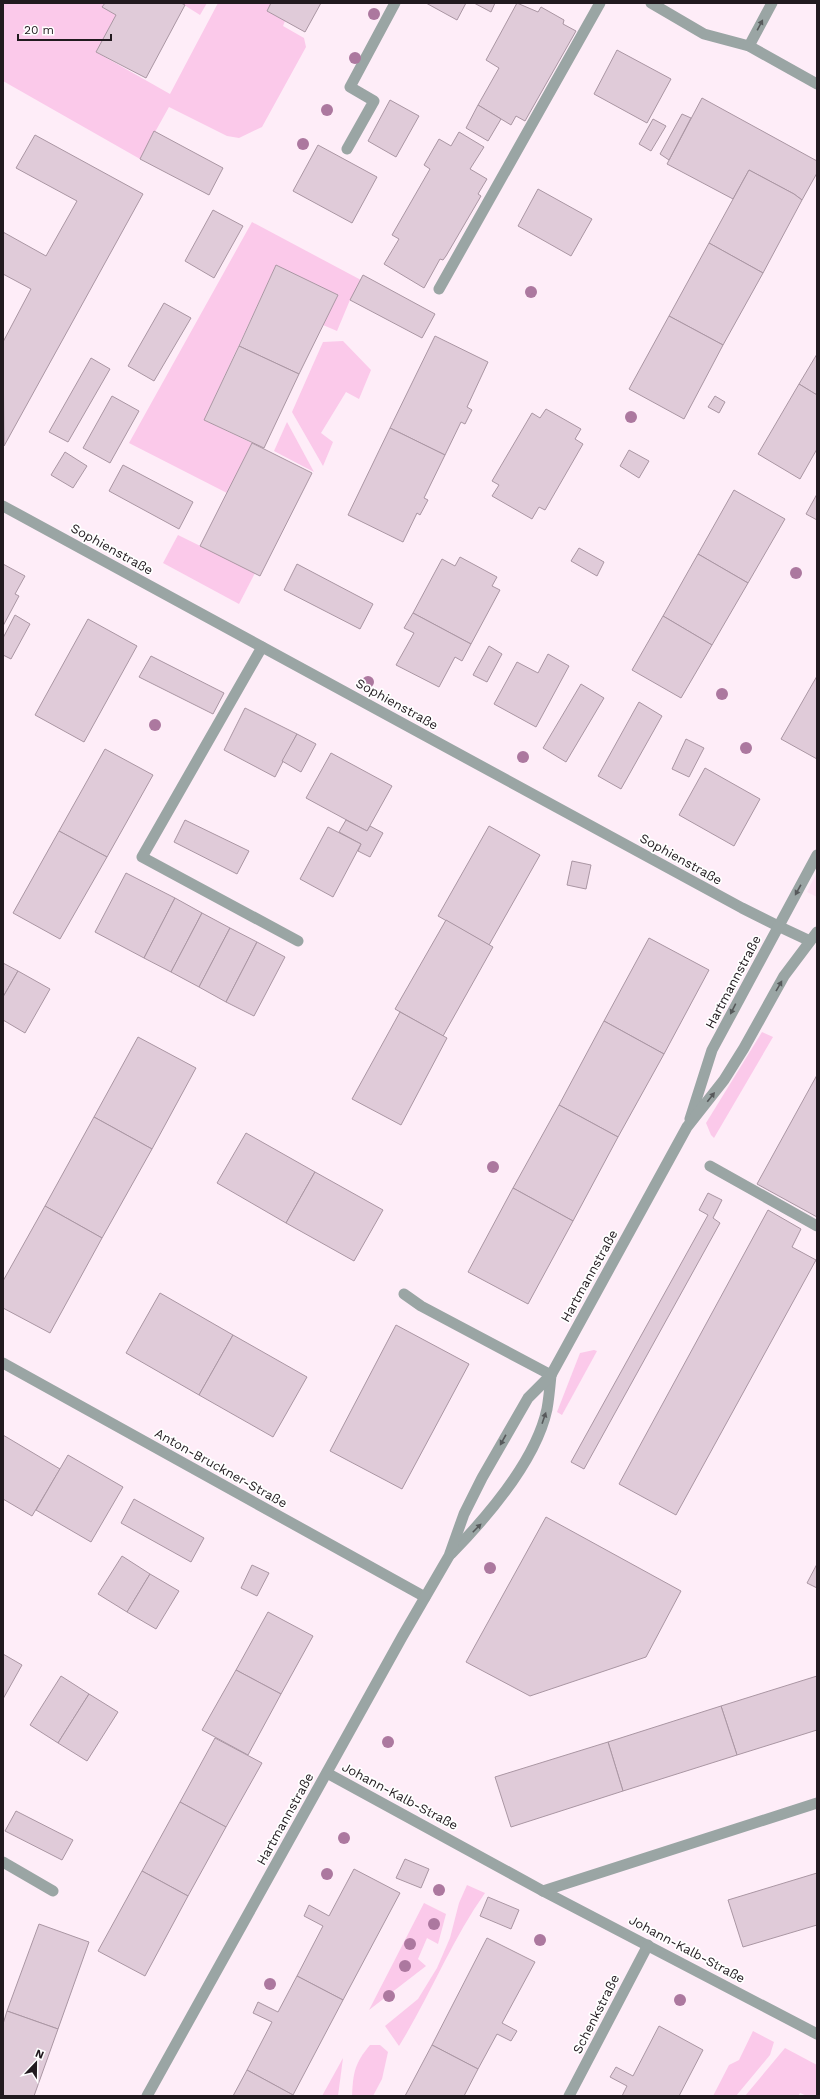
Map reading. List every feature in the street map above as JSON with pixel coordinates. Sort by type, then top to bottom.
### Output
[{"type":"street","points":[[347,149],[374,101],[350,87],[395,3]]},
{"type":"street","points":[[439,289],[600,3]]},
{"type":"street","points":[[651,3],[704,34],[749,46],[817,84]]},
{"type":"street","points":[[749,46],[772,3]]},
{"type":"street","name":"Sophienstraße","points":[[3,506],[742,908],[778,926],[815,939]]},
{"type":"street","points":[[262,647],[142,857],[298,941]]},
{"type":"street","name":"Hartmannstraße","points":[[687,1127],[712,1050],[817,855]]},
{"type":"street","name":"Hartmannstraße","points":[[147,2096],[449,1556],[464,1514],[514,1421],[528,1398],[551,1375],[687,1127],[724,1080],[744,1048],[784,976],[815,939]]},
{"type":"street","points":[[710,1166],[817,1226]]},
{"type":"street","points":[[404,1294],[421,1306],[551,1375]]},
{"type":"street","name":"Anton-Bruckner-Straße","points":[[3,1363],[425,1597]]},
{"type":"street","name":"Hartmannstraße","points":[[449,1556],[482,1523],[506,1491],[524,1461],[538,1434],[546,1410],[551,1375]]},
{"type":"street","name":"Johann-Kalb-Straße","points":[[327,1773],[544,1891],[817,2034]]},
{"type":"street","points":[[544,1891],[817,1802]]},
{"type":"street","points":[[3,1862],[53,1891]]},
{"type":"street","name":"Schenkstraße","points":[[570,2096],[648,1945]]},
{"type":"shaded area","points":[[3,3],[104,3],[102,7],[116,15],[96,52],[170,94],[218,3],[271,3],[267,11],[285,21],[283,26],[304,38],[306,47],[262,127],[239,138],[227,136],[169,107],[140,159],[3,81]]},
{"type":"shaded area","points":[[181,3],[207,3],[200,15]]},
{"type":"shaded area","points":[[252,222],[361,280],[350,300],[337,331],[323,325],[338,295],[276,265],[204,420],[252,443],[227,493],[129,443]]},
{"type":"shaded area","points":[[343,341],[371,370],[359,399],[346,392],[321,433],[333,442],[323,466],[292,412],[323,342]]},
{"type":"shaded area","points":[[287,422],[314,472],[274,451]]},
{"type":"shaded area","points":[[178,535],[255,573],[239,604],[163,563]]},
{"type":"shaded area","points":[[817,872],[817,897],[807,892]]},
{"type":"shaded area","points":[[762,1032],[773,1037],[714,1138],[711,1135],[706,1123]]},
{"type":"shaded area","points":[[594,1350],[597,1351],[562,1415],[557,1412],[580,1353]]},
{"type":"shaded area","points":[[467,1885],[485,1893],[451,1949],[421,2008],[399,2046],[385,2026],[418,1999],[437,1968],[450,1938],[459,1903]]},
{"type":"shaded area","points":[[424,1903],[446,1914],[438,1944],[427,1938],[418,1959],[426,1966],[369,2010]]},
{"type":"shaded area","points":[[753,2031],[774,2042],[770,2055],[736,2096],[713,2096],[729,2065],[739,2060]]},
{"type":"shaded area","points":[[370,2045],[380,2045],[388,2052],[382,2079],[373,2096],[352,2096],[353,2080],[356,2068],[361,2057]]},
{"type":"shaded area","points":[[785,2048],[817,2065],[817,2096],[807,2096],[800,2093],[798,2096],[745,2096]]},
{"type":"shaded area","points":[[343,2058],[338,2096],[322,2096]]},
{"type":"building","points":[[105,3],[181,3],[185,5],[146,78],[96,52],[116,15],[102,7]]},
{"type":"building","points":[[271,3],[321,3],[305,32],[267,11]]},
{"type":"building","points":[[426,3],[466,3],[457,20]]},
{"type":"building","points":[[474,3],[495,3],[491,12]]},
{"type":"building","points":[[517,3],[538,12],[541,7],[564,20],[563,24],[576,31],[525,121],[516,116],[511,125],[478,105],[499,68],[486,60]]},
{"type":"building","points":[[617,50],[671,79],[647,123],[594,94]]},
{"type":"building","points":[[702,98],[817,161],[817,173],[802,200],[794,194],[749,170],[733,199],[667,164]]},
{"type":"building","points":[[390,100],[419,116],[396,157],[368,141]]},
{"type":"building","points":[[478,105],[501,119],[488,141],[466,128]]},
{"type":"building","points":[[682,114],[691,118],[669,160],[660,154]]},
{"type":"building","points":[[653,119],[666,126],[651,151],[639,144]]},
{"type":"building","points":[[154,131],[223,168],[209,195],[140,159]]},
{"type":"building","points":[[459,132],[484,147],[470,169],[487,179],[478,194],[481,196],[446,256],[443,260],[440,259],[424,288],[384,264],[399,239],[392,235],[430,169],[424,165],[439,139],[451,146]]},
{"type":"building","points":[[35,135],[143,194],[4,446],[3,342],[31,289],[3,274],[3,232],[46,256],[77,201],[16,168]]},
{"type":"building","points":[[318,145],[377,177],[352,223],[293,191]]},
{"type":"building","points":[[749,170],[794,194],[802,200],[763,273],[709,243]]},
{"type":"building","points":[[538,189],[592,219],[571,256],[518,226]]},
{"type":"building","points":[[213,210],[243,226],[214,278],[185,261]]},
{"type":"building","points":[[709,243],[763,273],[723,345],[669,316]]},
{"type":"building","points":[[276,265],[338,295],[299,374],[239,346]]},
{"type":"building","points":[[363,275],[435,314],[422,338],[350,300]]},
{"type":"building","points":[[164,303],[191,318],[154,381],[128,366]]},
{"type":"building","points":[[669,316],[723,345],[684,419],[629,389]]},
{"type":"building","points":[[435,336],[488,362],[467,407],[472,410],[465,424],[461,422],[445,455],[390,428]]},
{"type":"building","points":[[239,346],[299,374],[264,448],[204,420]]},
{"type":"building","points":[[817,354],[817,395],[799,384]]},
{"type":"building","points":[[91,358],[110,369],[68,442],[49,432]]},
{"type":"building","points":[[799,384],[817,395],[817,449],[800,479],[758,454]]},
{"type":"building","points":[[112,396],[139,411],[110,463],[83,448]]},
{"type":"building","points":[[715,396],[725,402],[719,413],[708,407]]},
{"type":"building","points":[[546,409],[581,429],[575,439],[583,444],[545,510],[539,507],[532,519],[492,496],[499,485],[492,481],[532,413],[540,418]]},
{"type":"building","points":[[390,428],[445,455],[424,498],[428,500],[420,515],[417,513],[403,542],[348,515]]},
{"type":"building","points":[[252,443],[312,473],[260,576],[200,546]]},
{"type":"building","points":[[629,450],[649,461],[639,478],[620,466]]},
{"type":"building","points":[[65,452],[87,466],[73,488],[51,475]]},
{"type":"building","points":[[123,465],[193,502],[179,529],[109,491]]},
{"type":"building","points":[[734,490],[785,519],[748,583],[698,554]]},
{"type":"building","points":[[817,494],[817,520],[806,514]]},
{"type":"building","points":[[579,548],[604,562],[597,576],[571,561]]},
{"type":"building","points":[[698,554],[748,583],[712,645],[663,616]]},
{"type":"building","points":[[460,557],[497,577],[492,586],[500,590],[471,644],[413,613],[442,559],[455,566]]},
{"type":"building","points":[[3,564],[25,576],[15,594],[19,596],[3,626]]},
{"type":"building","points":[[297,564],[373,604],[360,629],[284,590]]},
{"type":"building","points":[[413,613],[471,644],[462,661],[455,657],[439,687],[396,665],[414,633],[404,628]]},
{"type":"building","points":[[15,615],[30,624],[11,659],[3,655],[3,638]]},
{"type":"building","points":[[663,616],[712,645],[681,698],[632,670]]},
{"type":"building","points":[[88,619],[137,646],[84,742],[35,715]]},
{"type":"building","points":[[489,646],[502,654],[487,682],[473,675]]},
{"type":"building","points":[[548,654],[569,666],[536,727],[494,704],[517,662],[538,673]]},
{"type":"building","points":[[151,656],[224,693],[213,714],[139,677]]},
{"type":"building","points":[[817,676],[817,759],[781,739]]},
{"type":"building","points":[[581,684],[604,698],[566,762],[543,748]]},
{"type":"building","points":[[639,702],[662,716],[621,789],[598,776]]},
{"type":"building","points":[[245,708],[297,734],[275,777],[224,750]]},
{"type":"building","points":[[297,734],[316,744],[301,772],[282,761]]},
{"type":"building","points":[[686,739],[704,748],[689,777],[672,769]]},
{"type":"building","points":[[105,749],[153,775],[107,857],[59,831]]},
{"type":"building","points":[[331,753],[392,786],[367,831],[306,798]]},
{"type":"building","points":[[705,768],[760,799],[734,846],[679,815]]},
{"type":"building","points":[[185,820],[249,851],[237,874],[174,842]]},
{"type":"building","points":[[346,820],[367,831],[370,826],[383,833],[370,857],[358,851],[361,844],[339,832]]},
{"type":"building","points":[[489,826],[540,855],[489,945],[438,916]]},
{"type":"building","points":[[328,827],[361,844],[333,897],[300,879]]},
{"type":"building","points":[[59,831],[107,857],[60,939],[13,913]]},
{"type":"building","points":[[572,861],[591,865],[586,889],[567,885]]},
{"type":"building","points":[[126,873],[175,898],[144,958],[95,932]]},
{"type":"building","points":[[175,898],[202,913],[171,972],[144,958]]},
{"type":"building","points":[[202,913],[230,928],[199,987],[171,972]]},
{"type":"building","points":[[446,920],[493,947],[443,1036],[395,1009]]},
{"type":"building","points":[[230,928],[257,942],[226,1002],[199,987]]},
{"type":"building","points":[[649,938],[709,970],[664,1054],[604,1021]]},
{"type":"building","points":[[257,942],[285,957],[254,1016],[226,1002]]},
{"type":"building","points":[[3,963],[18,971],[3,997]]},
{"type":"building","points":[[18,971],[50,989],[25,1033],[3,1020],[3,997]]},
{"type":"building","points":[[400,1012],[447,1038],[401,1125],[352,1099]]},
{"type":"building","points":[[604,1021],[664,1054],[618,1137],[559,1105]]},
{"type":"building","points":[[138,1037],[196,1068],[152,1149],[94,1117]]},
{"type":"building","points":[[817,1075],[817,1217],[757,1184]]},
{"type":"building","points":[[559,1105],[618,1137],[573,1221],[513,1188]]},
{"type":"building","points":[[94,1117],[152,1149],[102,1238],[45,1206]]},
{"type":"building","points":[[246,1133],[315,1172],[286,1223],[217,1183]]},
{"type":"building","points":[[315,1172],[383,1210],[354,1261],[286,1223]]},
{"type":"building","points":[[513,1188],[573,1221],[528,1304],[468,1272]]},
{"type":"building","points":[[708,1193],[722,1200],[713,1218],[720,1223],[584,1469],[571,1462],[708,1215],[699,1210]]},
{"type":"building","points":[[45,1206],[102,1238],[50,1333],[3,1308],[3,1281]]},
{"type":"building","points":[[768,1210],[801,1229],[792,1247],[816,1260],[676,1515],[619,1484]]},
{"type":"building","points":[[160,1293],[233,1335],[199,1395],[126,1353]]},
{"type":"building","points":[[396,1325],[469,1364],[402,1489],[330,1451]]},
{"type":"building","points":[[233,1335],[307,1377],[273,1437],[199,1395]]},
{"type":"building","points":[[3,1435],[60,1469],[32,1516],[3,1499]]},
{"type":"building","points":[[68,1455],[123,1487],[91,1542],[36,1510]]},
{"type":"building","points":[[134,1499],[204,1538],[191,1562],[121,1523]]},
{"type":"building","points":[[546,1517],[681,1591],[646,1657],[530,1696],[466,1662]]},
{"type":"building","points":[[122,1556],[150,1574],[127,1612],[98,1594]]},
{"type":"building","points":[[817,1564],[817,1588],[807,1583]]},
{"type":"building","points":[[252,1565],[269,1573],[257,1596],[241,1588]]},
{"type":"building","points":[[150,1574],[179,1591],[156,1629],[127,1612]]},
{"type":"building","points":[[268,1612],[313,1636],[281,1694],[236,1670]]},
{"type":"building","points":[[3,1654],[22,1665],[3,1699]]},
{"type":"building","points":[[236,1670],[281,1694],[248,1755],[202,1730]]},
{"type":"building","points":[[61,1676],[89,1694],[58,1743],[30,1725]]},
{"type":"building","points":[[817,1676],[817,1730],[737,1755],[721,1706]]},
{"type":"building","points":[[89,1694],[118,1712],[87,1761],[58,1743]]},
{"type":"building","points":[[721,1706],[737,1755],[623,1791],[608,1742]]},
{"type":"building","points":[[215,1738],[262,1763],[226,1827],[180,1802]]},
{"type":"building","points":[[608,1742],[623,1791],[511,1827],[495,1777]]},
{"type":"building","points":[[180,1802],[226,1827],[188,1896],[142,1871]]},
{"type":"building","points":[[16,1811],[73,1840],[62,1860],[5,1831]]},
{"type":"building","points":[[405,1859],[429,1869],[421,1888],[396,1878]]},
{"type":"building","points":[[354,1869],[400,1893],[343,2000],[297,1976],[323,1926],[304,1916],[309,1905],[329,1916]]},
{"type":"building","points":[[142,1871],[188,1896],[145,1976],[98,1951]]},
{"type":"building","points":[[817,1873],[817,1925],[743,1947],[728,1900]]},
{"type":"building","points":[[488,1897],[519,1910],[511,1929],[480,1916]]},
{"type":"building","points":[[39,1924],[89,1942],[58,2029],[7,2011]]},
{"type":"building","points":[[487,1938],[535,1962],[502,2023],[517,2031],[511,2041],[497,2034],[478,2069],[432,2045]]},
{"type":"building","points":[[297,1976],[343,2000],[293,2095],[247,2070],[272,2022],[253,2013],[258,2002],[278,2012]]},
{"type":"building","points":[[7,2011],[58,2029],[34,2096],[3,2096],[3,2024]]},
{"type":"building","points":[[659,2026],[703,2050],[679,2096],[622,2096],[627,2086],[610,2077],[616,2067],[633,2076]]},
{"type":"building","points":[[432,2045],[478,2069],[464,2096],[405,2096]]},
{"type":"building","points":[[247,2070],[293,2095],[233,2096]]}]
